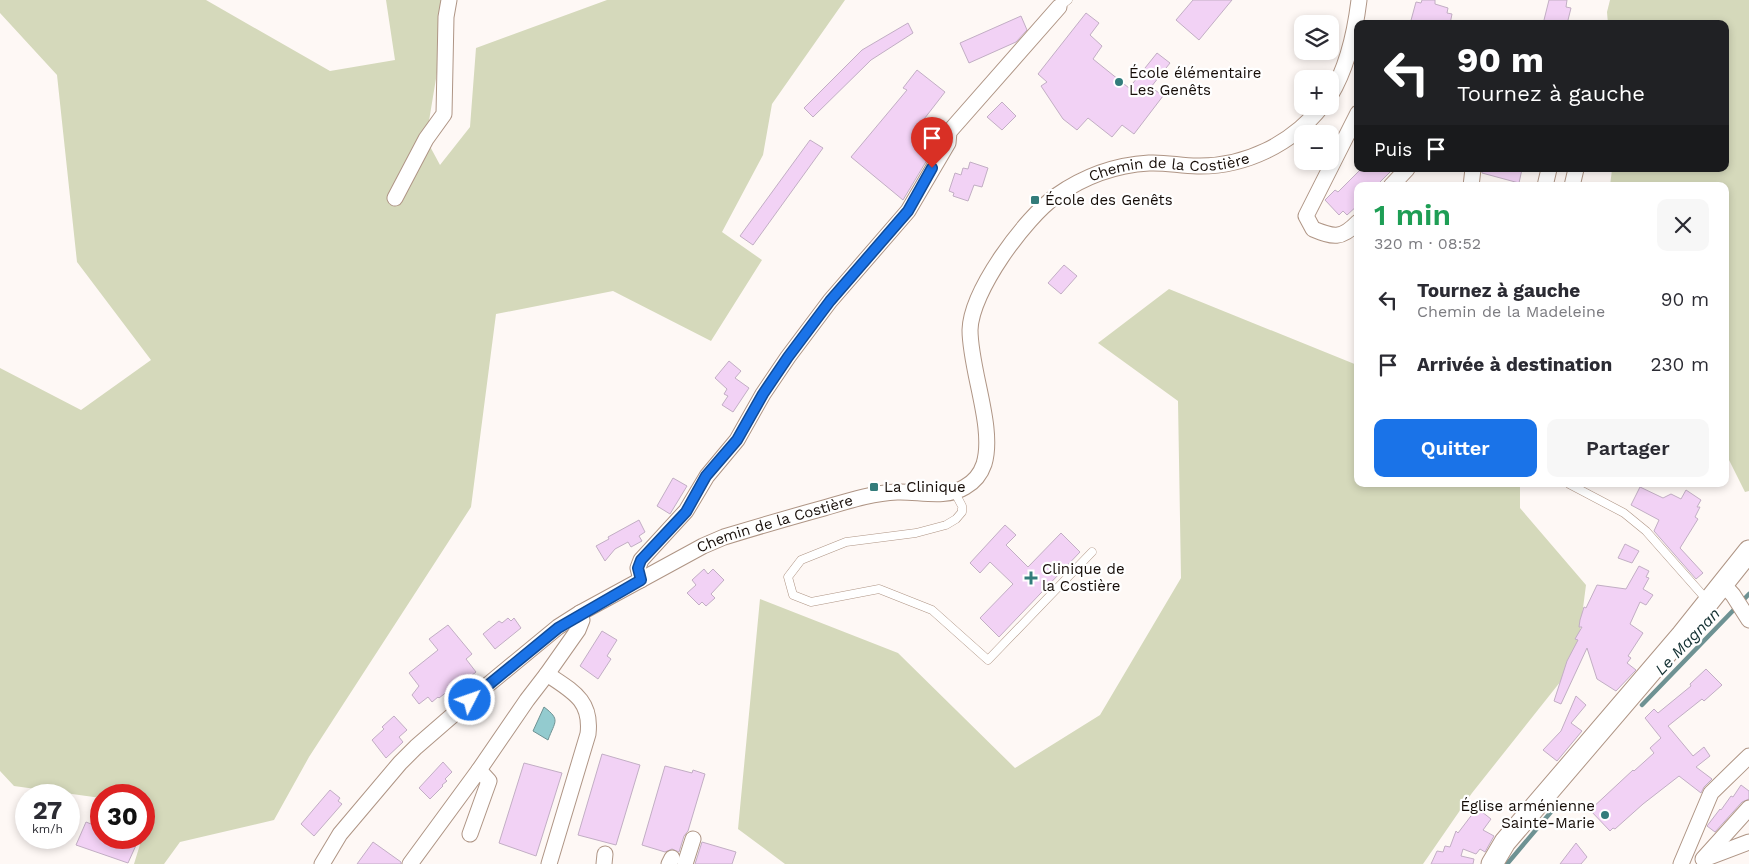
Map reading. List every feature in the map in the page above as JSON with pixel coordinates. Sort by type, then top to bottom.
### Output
[{"type":"street","points":[[394,198],[426,139],[444,114],[446,17],[449,0]]},
{"type":"street","points":[[1359,0],[1360,20]]},
{"type":"street","points":[[641,580],[638,568],[641,560],[686,512],[706,476],[737,440],[763,394],[830,301],[908,211],[948,143],[949,132],[1064,4]]},
{"type":"street","points":[[1339,80],[1354,39]]},
{"type":"street","name":"Chemin de la Costière","points":[[322,864],[340,834],[400,763],[416,747],[531,648],[580,613],[714,541],[769,523],[874,494],[954,492],[968,486],[982,468],[986,454],[987,434],[972,358],[970,330],[972,319],[989,278],[1010,246],[1030,219],[1053,198],[1070,187],[1111,169],[1152,162],[1196,166],[1235,162],[1261,153],[1296,133],[1315,115]]},
{"type":"street","points":[[1354,121],[1306,216],[1313,229],[1333,236],[1350,231],[1354,226]]},
{"type":"street","points":[[1395,182],[1404,172]]},
{"type":"street","points":[[1492,864],[1511,835],[1708,602],[1728,590],[1749,551]]},
{"type":"street","points":[[1728,590],[1748,618]]},
{"type":"street","points":[[410,864],[547,674],[580,625],[582,620],[580,613]]},
{"type":"street","points":[[547,674],[571,690],[580,699],[590,720],[588,734],[549,864]]},
{"type":"street","points":[[1681,864],[1711,793],[1749,756]]},
{"type":"street","points":[[470,834],[489,781],[479,770]]},
{"type":"street","points":[[1700,862],[1749,808]]},
{"type":"street","points":[[676,862],[693,838]]},
{"type":"street","points":[[1700,862],[1749,842]]},
{"type":"lane","points":[[1575,487],[1624,513],[1646,531],[1708,602]]},
{"type":"lane","points":[[954,492],[962,506],[962,512],[956,520],[946,525],[916,533],[846,542],[801,560],[788,577],[793,595],[811,602],[879,589],[932,610],[988,660],[1092,552]]},
{"type":"green space","points":[[0,0],[206,0],[330,71],[395,60],[386,0],[449,0],[426,139],[440,165],[470,127],[476,48],[607,0],[845,0],[772,104],[763,155],[722,232],[762,260],[711,341],[613,291],[496,314],[471,507],[309,757],[274,820],[180,842],[164,864],[134,864],[139,849],[155,849],[155,784],[90,784],[90,796],[80,795],[80,784],[15,784],[14,786],[0,771],[0,368],[81,410],[151,360],[77,262],[57,75],[0,13]]},
{"type":"green space","points":[[1610,0],[1749,0],[1749,491],[1745,492],[1729,460],[1729,182],[1610,182],[1612,172],[1729,172],[1729,20],[1608,20],[1607,12]]},
{"type":"green space","points":[[1169,289],[1354,364],[1354,487],[1520,487],[1520,508],[1586,585],[1576,662],[1472,793],[1423,864],[785,864],[738,829],[760,599],[898,653],[1015,768],[1100,715],[1181,578],[1178,401],[1098,343]]},
{"type":"water","points":[[544,707],[555,718],[548,740],[533,731]]},
{"type":"building","points":[[1193,0],[1232,0],[1199,40],[1176,20]]},
{"type":"building","points":[[1422,0],[1435,0],[1435,4],[1448,8],[1447,13],[1452,14],[1451,20],[1411,20],[1416,2],[1421,3]]},
{"type":"building","points":[[1549,0],[1567,0],[1566,7],[1571,8],[1568,20],[1544,20]]},
{"type":"building","points":[[1086,13],[1099,23],[1090,35],[1102,46],[1093,59],[1129,88],[1157,53],[1170,63],[1151,87],[1163,96],[1134,134],[1122,125],[1112,137],[1088,118],[1077,130],[1063,119],[1041,86],[1047,82],[1038,74]]},
{"type":"building","points":[[1021,16],[1027,30],[1016,42],[969,63],[960,43]]},
{"type":"building","points":[[908,23],[913,33],[871,60],[813,117],[804,108],[862,50]]},
{"type":"building","points":[[917,70],[945,92],[921,123],[939,140],[903,200],[851,157],[907,90],[903,88]]},
{"type":"building","points":[[1002,102],[1016,116],[1002,130],[987,117]]},
{"type":"building","points":[[810,140],[823,148],[753,245],[740,236]]},
{"type":"building","points":[[970,162],[988,168],[982,187],[974,185],[968,201],[953,196],[954,193],[949,191],[955,173],[961,175],[963,168],[968,169]]},
{"type":"building","points":[[1358,172],[1390,172],[1380,182],[1354,182],[1354,209],[1347,215],[1343,211],[1339,215],[1325,200],[1335,190],[1338,192]]},
{"type":"building","points":[[1482,172],[1521,172],[1519,182]]},
{"type":"building","points":[[1064,265],[1077,276],[1061,294],[1048,283]]},
{"type":"building","points":[[729,361],[741,371],[735,378],[749,388],[733,412],[722,405],[728,396],[724,394],[727,389],[715,378]]},
{"type":"building","points":[[673,478],[687,486],[670,514],[657,506]]},
{"type":"building","points":[[1640,487],[1663,498],[1671,494],[1681,499],[1686,490],[1701,500],[1695,517],[1698,519],[1680,548],[1703,573],[1696,579],[1654,531],[1659,520],[1631,505]]},
{"type":"building","points":[[639,520],[645,532],[639,536],[642,541],[631,547],[628,542],[615,549],[605,561],[596,546]]},
{"type":"building","name":"Clinique de la Costière","points":[[1005,525],[1016,535],[1006,545],[1028,567],[1061,533],[1080,552],[999,637],[980,618],[1013,584],[990,562],[980,573],[970,563]]},
{"type":"building","points":[[1625,544],[1639,551],[1632,563],[1618,558]]},
{"type":"building","points":[[1639,566],[1649,571],[1646,577],[1649,578],[1643,589],[1653,595],[1646,605],[1640,602],[1630,624],[1643,633],[1628,656],[1631,658],[1627,663],[1636,670],[1616,691],[1597,679],[1587,648],[1561,704],[1554,701],[1567,661],[1578,640],[1575,639],[1582,627],[1579,627],[1584,607],[1586,608],[1597,585],[1626,589]]},
{"type":"building","points":[[704,569],[708,574],[713,569],[724,580],[711,594],[715,598],[706,606],[702,602],[699,605],[687,593],[696,585],[692,580]]},
{"type":"building","points":[[508,618],[511,621],[514,618],[521,628],[495,649],[483,634],[499,621],[502,623]]},
{"type":"building","points":[[448,625],[472,654],[466,659],[476,672],[459,686],[457,684],[432,702],[428,697],[419,704],[412,695],[419,686],[409,673],[438,650],[429,639]]},
{"type":"building","points":[[602,631],[617,640],[607,656],[611,659],[598,679],[580,666]]},
{"type":"building","points":[[1706,669],[1722,685],[1704,701],[1702,699],[1668,726],[1693,756],[1704,747],[1710,756],[1696,767],[1712,779],[1701,793],[1679,776],[1615,829],[1613,828],[1610,831],[1590,810],[1654,753],[1650,748],[1661,738],[1645,718],[1654,709],[1658,713],[1691,686],[1690,684]]},
{"type":"building","points":[[1576,696],[1586,705],[1571,723],[1582,731],[1557,761],[1543,750],[1561,731]]},
{"type":"building","points":[[394,716],[407,730],[399,737],[403,742],[386,758],[372,740]]},
{"type":"building","points":[[602,754],[640,765],[616,845],[578,835]]},
{"type":"building","points":[[443,762],[452,772],[445,779],[447,781],[443,786],[430,799],[419,788]]},
{"type":"building","points":[[524,763],[562,773],[536,856],[499,843]]},
{"type":"building","points":[[665,766],[692,773],[693,770],[705,774],[688,831],[684,836],[679,852],[672,849],[665,852],[642,845]]},
{"type":"building","points":[[1741,785],[1749,791],[1749,799],[1742,802],[1715,832],[1707,826],[1731,796],[1733,797]]},
{"type":"building","points":[[330,790],[340,798],[338,801],[342,804],[314,836],[301,824]]},
{"type":"building","points":[[1477,808],[1491,819],[1483,830],[1494,836],[1485,852],[1480,849],[1476,854],[1463,849],[1461,856],[1474,859],[1473,864],[1431,864],[1437,851],[1443,852],[1445,846],[1450,847],[1456,831],[1458,833]]},
{"type":"building","points":[[86,822],[90,824],[90,849],[134,849],[128,863],[80,846],[80,836]]},
{"type":"building","points":[[373,842],[401,862],[401,864],[357,864]]},
{"type":"building","points":[[702,842],[736,852],[732,864],[695,864]]},
{"type":"building","points":[[1576,843],[1587,857],[1581,864],[1560,864]]},
{"type":"waterway","name":"Le Magnan","points":[[1642,705],[1749,594]]},
{"type":"waterway","name":"Le Magnan","points":[[1507,864],[1556,806]]},
{"type":"place","name":"École élémentaire Les Genêts","points":[[1119,82]]},
{"type":"place","name":"École des Genêts","points":[[1035,200]]},
{"type":"place","name":"La Clinique","points":[[874,487]]},
{"type":"place","name":"Clinique de la Costière","points":[[1031,578]]},
{"type":"place","name":"Église arménienne Sainte-Marie","points":[[1605,815]]},
{"type":"route","points":[[470,700],[531,648],[558,628],[580,613],[641,580],[638,568],[641,560],[686,512],[706,476],[737,440],[763,394],[788,357],[830,301],[908,211],[932,168]]}]
